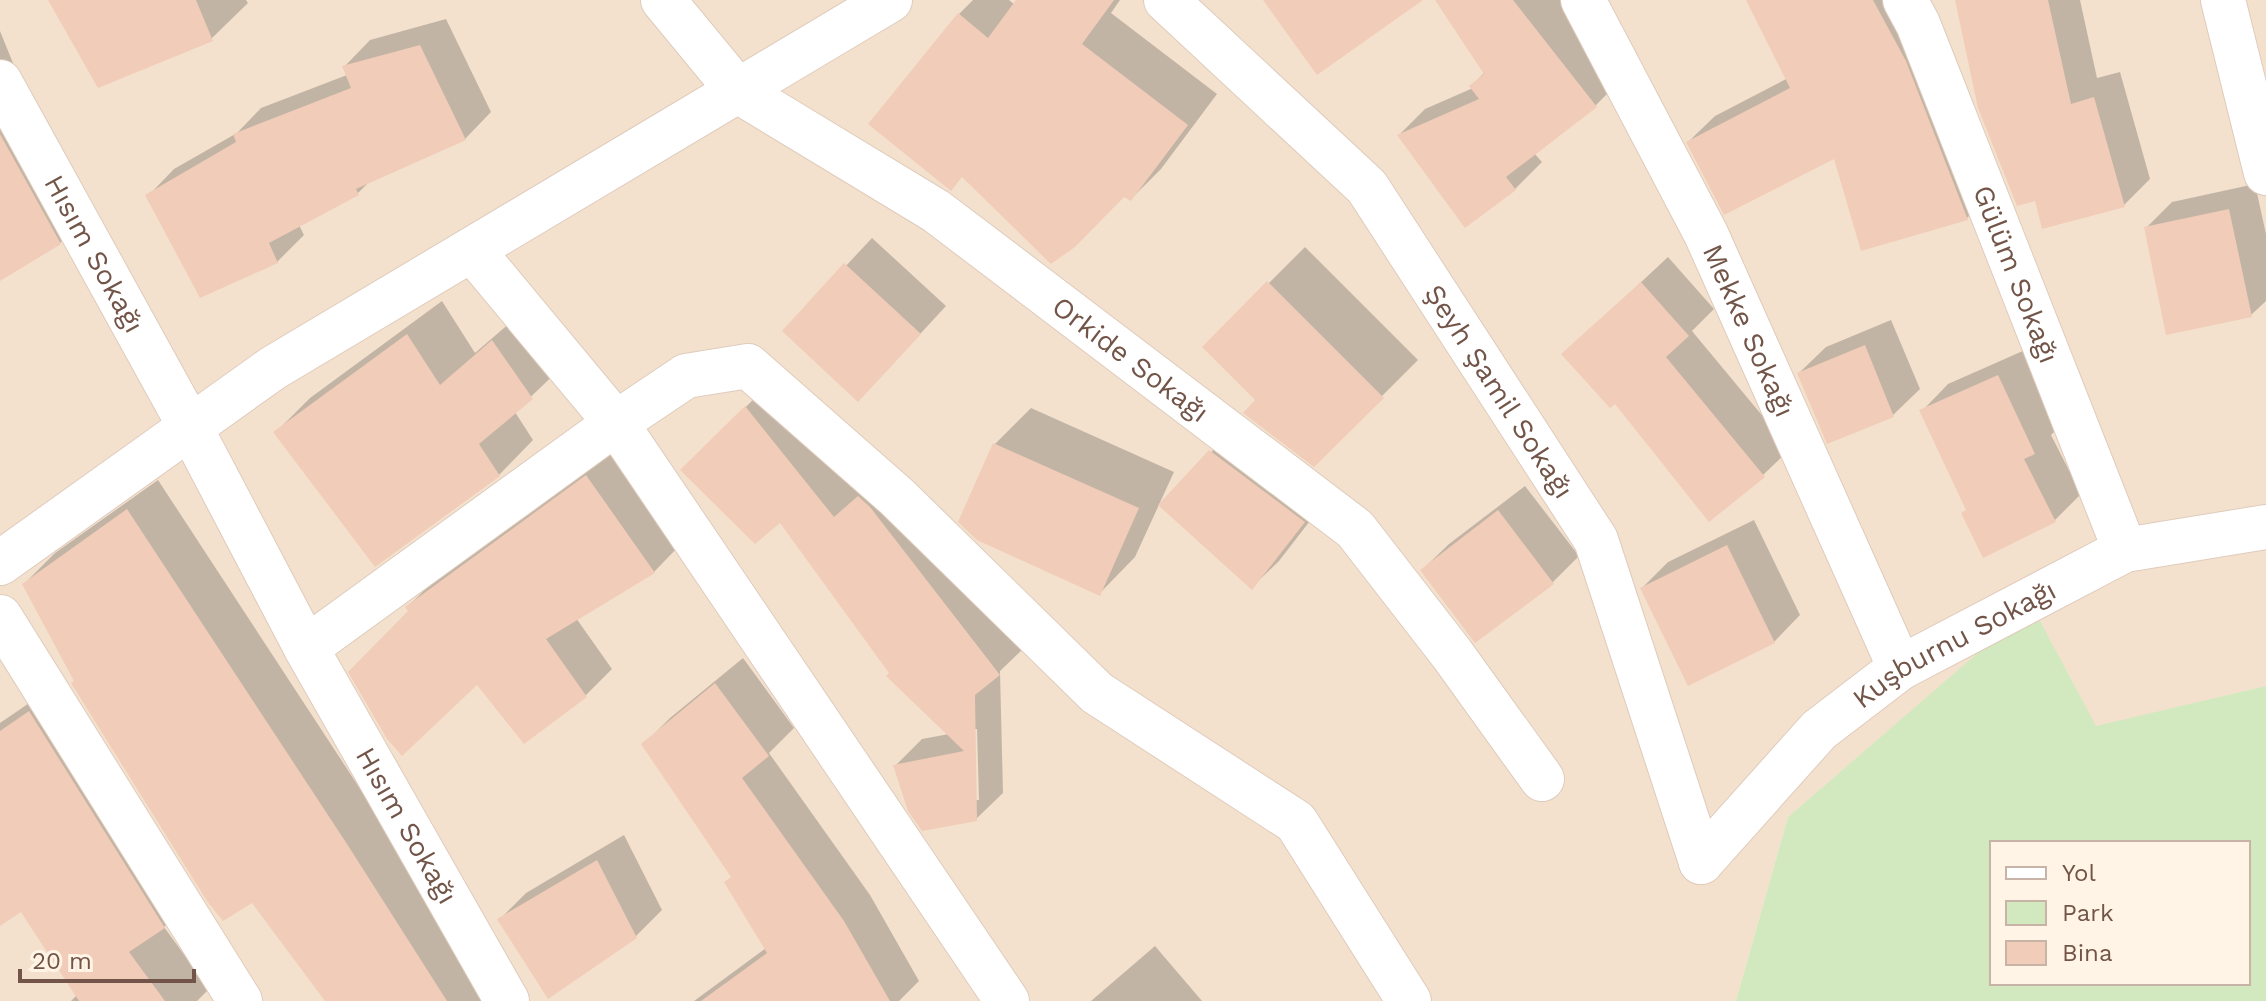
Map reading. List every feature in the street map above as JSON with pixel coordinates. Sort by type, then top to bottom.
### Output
[{"type":"street","name":"Orkide Sokağı","points":[[663,0],[738,91],[936,211],[1355,529],[1452,654],[1542,779]]},
{"type":"street","points":[[0,563],[189,425],[273,368],[890,0]]},
{"type":"street","name":"Şeyh Şamil Sokağı","points":[[1166,0],[1367,187],[1596,540],[1701,862]]},
{"type":"street","name":"Mekke Sokağı","points":[[1583,0],[1706,234],[1900,668]]},
{"type":"street","name":"Gülüm Sokağı","points":[[1905,0],[1918,24],[2125,550]]},
{"type":"street","points":[[2223,0],[2266,173]]},
{"type":"street","name":"Hısım Sokağı","points":[[0,82],[189,425],[306,648],[507,1001]]},
{"type":"street","points":[[472,250],[616,423],[1007,1001]]},
{"type":"street","points":[[306,648],[616,423],[686,376],[748,366],[897,497],[1097,693],[1296,822],[1409,1001]]},
{"type":"street","name":"Kuşburnu Sokağı","points":[[1701,862],[1819,730],[1900,668],[2125,550],[2266,527]]},
{"type":"street","points":[[0,617],[240,1001]]},
{"type":"shaded area","points":[[0,0],[2266,0],[2266,686],[2096,727],[2032,607],[1788,817],[1736,1001],[0,1001]]},
{"type":"green space","points":[[2032,606],[2096,726],[2266,686],[2266,1001],[1736,1001],[1788,817]]},
{"type":"building","points":[[48,0],[196,0],[213,41],[98,88]]},
{"type":"building","points":[[1016,0],[1114,0],[1082,44],[1188,125],[1131,201],[1124,197],[1075,247],[1051,264],[962,177],[951,191],[868,124],[958,13],[988,38]]},
{"type":"building","points":[[1263,0],[1423,0],[1317,75]]},
{"type":"building","points":[[1435,0],[1513,0],[1597,107],[1506,177],[1516,190],[1465,228],[1397,135],[1479,99],[1469,86],[1484,74]]},
{"type":"building","points":[[1746,0],[1873,0],[1906,61],[1968,220],[1861,251],[1834,159],[1724,215],[1686,142],[1790,88]]},
{"type":"building","points":[[1955,0],[2048,0],[2071,104],[2094,97],[2125,207],[2042,229],[2035,201],[2017,206],[1978,108]]},
{"type":"building","points":[[420,45],[466,140],[356,189],[359,195],[269,243],[278,263],[200,298],[145,195],[236,142],[233,134],[351,88],[342,66]]},
{"type":"building","points":[[0,134],[61,244],[0,281]]},
{"type":"building","points":[[2229,209],[2252,317],[2166,335],[2144,227]]},
{"type":"building","points":[[844,263],[921,334],[858,402],[782,331]]},
{"type":"building","points":[[1267,281],[1384,398],[1314,467],[1243,413],[1255,400],[1202,347]]},
{"type":"building","points":[[1641,282],[1689,336],[1666,357],[1765,477],[1709,522],[1615,404],[1610,408],[1561,354]]},
{"type":"building","points":[[407,334],[440,385],[492,340],[533,399],[479,444],[500,476],[375,567],[273,432]]},
{"type":"building","points":[[1865,345],[1894,417],[1827,444],[1797,373]]},
{"type":"building","points":[[1998,375],[2035,454],[2024,459],[2056,522],[1983,558],[1961,513],[1966,510],[1919,410]]},
{"type":"building","points":[[745,406],[834,517],[858,496],[870,507],[1000,675],[975,695],[977,821],[922,831],[908,811],[893,765],[964,751],[886,676],[889,673],[780,523],[755,544],[680,470]]},
{"type":"building","points":[[993,443],[1139,508],[1100,596],[977,540],[958,522]]},
{"type":"building","points":[[1209,450],[1305,522],[1252,590],[1158,505]]},
{"type":"building","points":[[586,475],[655,573],[546,639],[587,697],[524,744],[477,685],[402,756],[387,739],[348,672],[408,611],[405,607]]},
{"type":"building","points":[[127,509],[447,1001],[325,1001],[252,903],[223,921],[207,901],[71,683],[74,681],[22,584]]},
{"type":"building","points":[[1498,510],[1554,584],[1475,643],[1420,570]]},
{"type":"building","points":[[1727,545],[1775,643],[1688,686],[1640,588]]},
{"type":"building","points":[[715,683],[769,756],[742,778],[844,921],[890,1001],[701,1001],[767,953],[724,882],[731,877],[641,744]]},
{"type":"building","points":[[29,711],[165,928],[129,952],[165,1001],[79,1001],[21,912],[0,926],[0,731]]},
{"type":"building","points":[[597,860],[637,938],[548,999],[497,919]]}]
